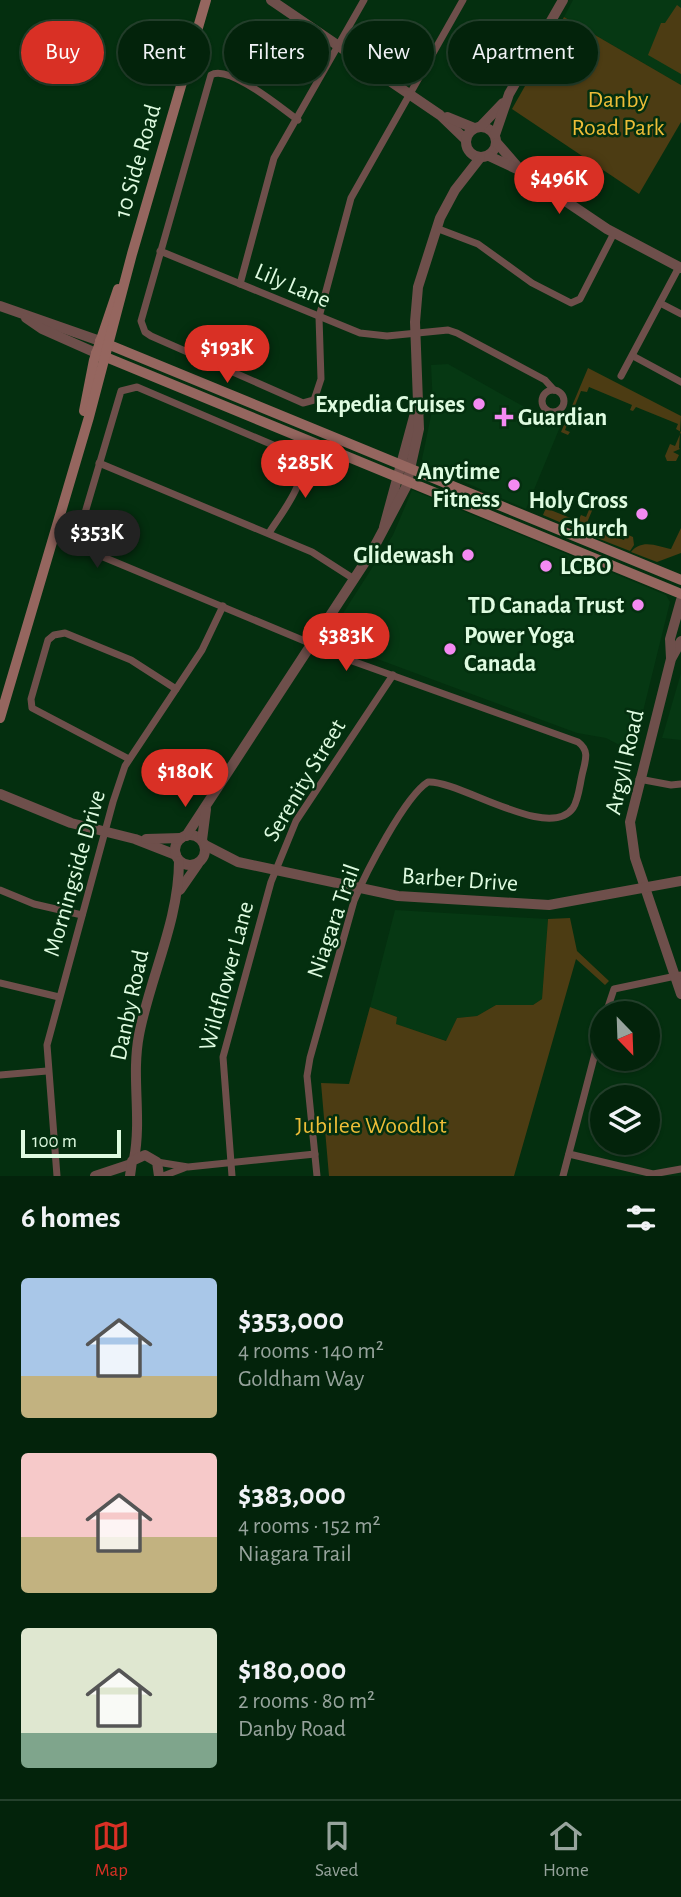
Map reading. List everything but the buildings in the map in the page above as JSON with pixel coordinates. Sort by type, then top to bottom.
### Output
[{"type":"main road","name":"10 Side Road","points":[[0,718],[82,434],[83,417],[206,0]]},
{"type":"main road","points":[[105,342],[681,580]]},
{"type":"main road","points":[[101,355],[681,594]]},
{"type":"street","points":[[271,0],[440,115],[466,144],[484,157],[521,171],[614,233],[680,267],[621,376]]},
{"type":"street","points":[[240,284],[269,171],[364,0]]},
{"type":"street","points":[[298,120],[234,76],[214,72],[209,81],[141,321],[145,332],[303,403],[314,400],[319,390],[322,367],[319,317],[351,198],[463,0]]},
{"type":"street","points":[[178,858],[176,846],[210,799],[354,579],[384,527],[407,467],[420,388],[415,333],[418,287],[436,228],[455,190],[466,144],[509,94],[563,0]]},
{"type":"street","points":[[455,190],[496,139],[509,94]]},
{"type":"street","points":[[440,115],[477,128],[490,129],[521,171]]},
{"type":"street","points":[[436,228],[478,244],[533,283],[571,303],[580,299],[614,233]]},
{"type":"street","name":"Lily Lane","points":[[160,251],[366,335],[449,330],[545,380],[554,390]]},
{"type":"street","points":[[660,303],[681,314]]},
{"type":"street","points":[[0,306],[105,342]]},
{"type":"street","points":[[23,315],[42,329],[101,355]]},
{"type":"street","points":[[632,356],[681,382]]},
{"type":"street","points":[[268,533],[296,486],[302,466],[299,456],[137,387],[127,387],[119,394],[99,463],[312,552],[354,579]]},
{"type":"street","name":"Niagara Trail","points":[[99,463],[79,533],[81,546],[311,643],[578,742],[584,747],[586,756],[572,811],[556,816],[529,815],[428,782],[418,789],[394,827],[359,890],[307,1076],[317,1176]]},
{"type":"street","name":"Argyll Road","points":[[671,659],[670,639],[681,600]]},
{"type":"street","name":"Morningside Drive","points":[[57,1176],[47,1045],[121,775],[202,650],[223,607]]},
{"type":"street","points":[[129,759],[32,708],[31,699],[50,638],[65,633],[131,660],[176,689]]},
{"type":"street","name":"Argyll Road","points":[[681,641],[671,659],[639,779],[632,808],[630,835],[645,888],[678,976],[681,994]]},
{"type":"street","name":"Serenity Street","points":[[275,870],[296,821],[393,675]]},
{"type":"street","points":[[639,779],[671,785],[681,784]]},
{"type":"street","points":[[0,794],[71,823],[135,839],[178,858],[186,865],[200,863],[206,853],[202,824],[210,799]]},
{"type":"street","points":[[135,839],[195,835],[204,843]]},
{"type":"street","name":"Barber Drive","points":[[204,843],[238,862]]},
{"type":"street","name":"Danby Road","points":[[130,1176],[139,1126],[135,1058],[178,894],[178,858]]},
{"type":"street","name":"Barber Drive","points":[[200,863],[238,862],[359,890],[398,896],[540,905],[681,881]]},
{"type":"street","name":"Danby Road","points":[[178,894],[200,863]]},
{"type":"street","name":"Wildflower Lane","points":[[232,1176],[223,1057],[275,870]]},
{"type":"street","points":[[0,890],[34,904],[82,915]]},
{"type":"street","points":[[610,1001],[614,989],[678,976]]},
{"type":"street","points":[[0,983],[59,998]]},
{"type":"street","points":[[0,1075],[47,1071]]},
{"type":"street","points":[[563,1176],[591,1071]]},
{"type":"street","name":"Danby Road","points":[[139,1126],[161,1176]]},
{"type":"street","points":[[161,1176],[188,1167],[315,1154]]},
{"type":"street","points":[[569,1154],[653,1174],[681,1169]]},
{"type":"street","points":[[96,1176],[132,1161],[154,1159],[188,1167]]},
{"type":"shaded area","points":[[573,0],[681,0],[681,85],[598,37],[598,21],[571,21],[564,17]]},
{"type":"shaded area","points":[[448,364],[560,427],[526,509],[425,465],[422,459],[433,406],[431,365]]},
{"type":"shaded area","points":[[412,490],[666,595],[670,602],[633,752],[606,738],[577,733],[326,640],[393,535]]},
{"type":"shaded area","points":[[681,673],[681,740],[662,738],[665,728]]},
{"type":"shaded area","points":[[395,910],[548,919],[542,999],[533,1005],[496,1005],[477,1016],[457,1018],[447,1041],[395,1024],[397,1017],[370,1007]]},
{"type":"green space","points":[[677,5],[681,8],[681,74],[648,55],[661,23],[665,23]]},
{"type":"green space","name":"Danby Road Park","points":[[598,37],[681,85],[681,122],[639,194],[512,109],[526,84],[598,84]]},
{"type":"green space","points":[[588,368],[681,416],[680,431],[676,429],[678,424],[636,407],[633,411],[630,410],[632,405],[589,387],[587,392],[581,391],[565,430],[570,432],[568,435],[561,432]]},
{"type":"green space","points":[[680,435],[680,449],[673,452],[679,455],[676,461],[667,461],[665,456],[670,444],[675,446]]},
{"type":"green space","points":[[586,500],[594,506],[583,532],[543,515],[548,503],[548,509],[578,521],[581,515],[586,517],[591,505]]},
{"type":"green space","points":[[681,528],[681,553],[657,562],[631,552],[645,544],[671,549]]},
{"type":"green space","points":[[599,531],[624,540],[626,534],[633,537],[634,545],[630,551],[597,538]]},
{"type":"green space","name":"Jubilee Woodlot","points":[[570,918],[577,951],[609,981],[605,985],[576,959],[514,1176],[329,1176],[321,1083],[349,1084],[370,1007],[397,1017],[396,1024],[446,1041],[457,1018],[477,1016],[496,1005],[533,1005],[542,999],[548,919]]},
{"type":"place","name":"Expedia Cruises","points":[[479,404]]},
{"type":"place","name":"Guardian","points":[[504,417]]},
{"type":"place","name":"Anytime Fitness","points":[[514,485]]},
{"type":"place","name":"Holy Cross Church","points":[[642,514]]},
{"type":"place","name":"Glidewash","points":[[468,555]]},
{"type":"place","name":"LCBO","points":[[546,566]]},
{"type":"place","name":"TD Canada Trust","points":[[638,605]]},
{"type":"place","name":"Power Yoga Canada","points":[[450,649]]}]
